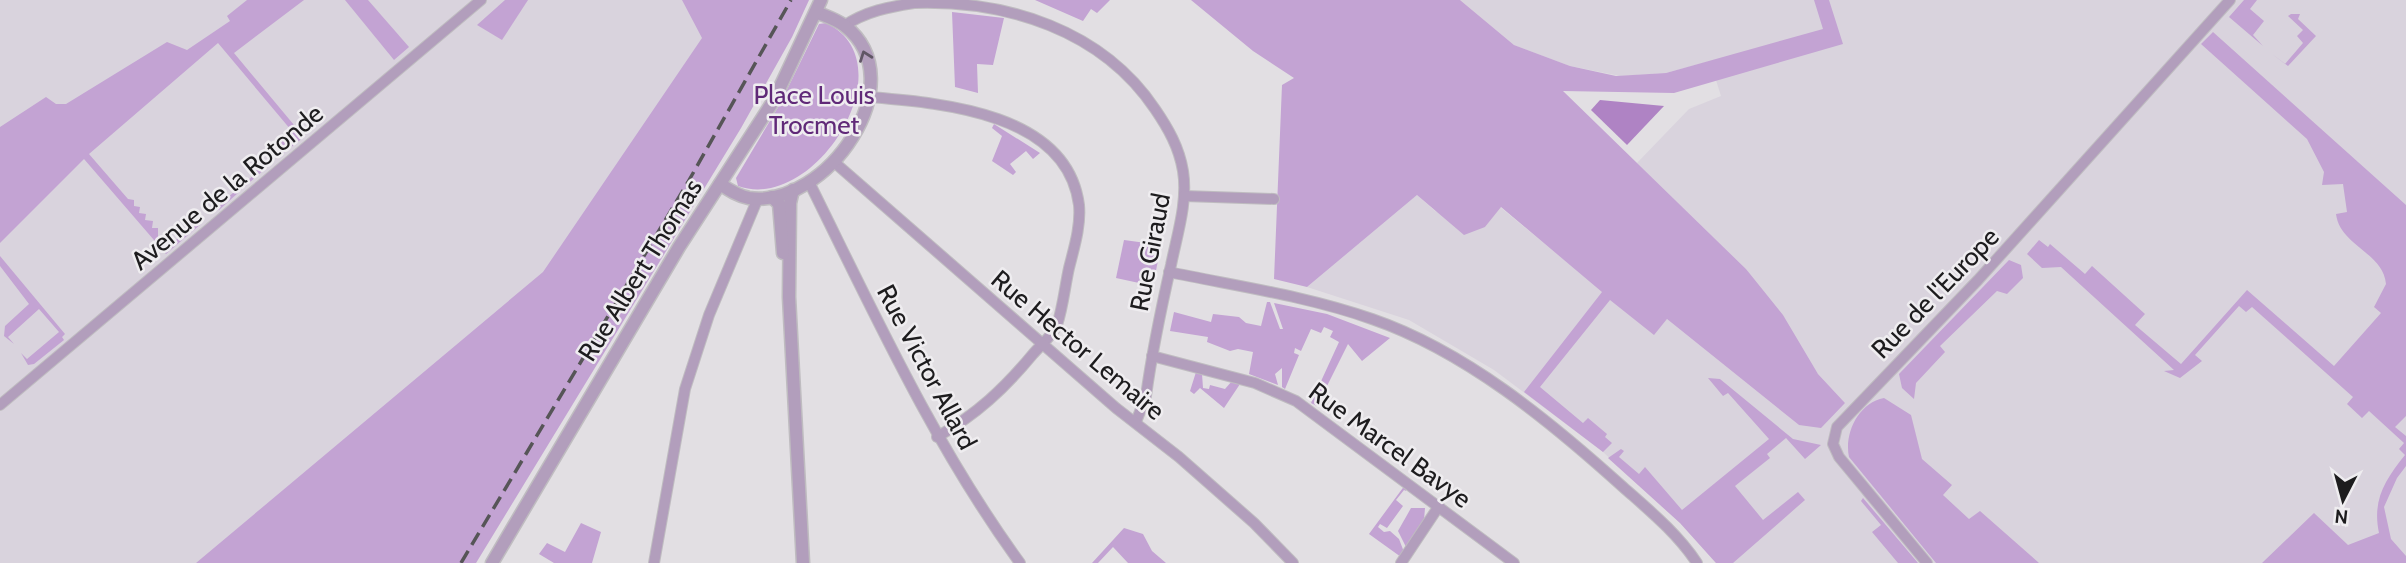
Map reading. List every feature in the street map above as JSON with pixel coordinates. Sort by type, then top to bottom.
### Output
[{"type":"street","name":"Avenue de la Rotonde","points":[[0,405],[481,0]]},
{"type":"street","name":"Rue de l'Europe","points":[[1927,563],[1839,457],[1833,439],[1837,427],[1978,280],[2230,0]]},
{"type":"street","name":"Rue Giraud","points":[[844,26],[859,16],[883,8],[945,1],[1004,6],[1055,24],[1112,61],[1147,98],[1175,142],[1183,172],[1184,196],[1144,402],[1136,422]]},
{"type":"street","points":[[720,184],[735,193],[758,198],[772,197],[793,190],[809,182],[834,162],[862,119],[869,97],[870,73],[864,51],[844,26],[818,6]]},
{"type":"street","name":"Rue Albert Thomas","points":[[492,563],[583,405],[774,100],[818,6]]},
{"type":"street","points":[[869,97],[945,103],[986,114],[1030,135],[1064,167],[1079,203],[1078,229],[1058,321],[997,396],[969,418],[937,436]]},
{"type":"street","name":"Rue Hector Lemaire","points":[[834,162],[1042,344],[1254,523],[1293,563]]},
{"type":"street","name":"Rue Victor Allard","points":[[809,182],[937,436],[1020,563]]},
{"type":"street","points":[[789,297],[790,203],[793,190]]},
{"type":"street","points":[[1184,196],[1274,199]]},
{"type":"street","points":[[772,197],[779,204],[789,297],[803,563]]},
{"type":"street","points":[[654,563],[685,389],[709,315],[758,198]]},
{"type":"street","points":[[1169,272],[1348,310],[1429,344],[1487,380],[1574,444],[1666,524],[1697,563]]},
{"type":"street","name":"Rue Marcel Bavye","points":[[1152,356],[1255,383],[1296,401],[1514,563]]},
{"type":"street","points":[[1401,563],[1440,506]]},
{"type":"shaded area","points":[[0,0],[809,0],[792,37],[741,128],[476,563],[0,563]]},
{"type":"shaded area","points":[[1460,0],[2406,0],[2406,563],[1716,563],[1680,523],[1603,452],[1494,370],[1409,320],[1307,287],[1417,195],[1435,211],[1485,227],[1500,207],[1654,334],[1667,319],[1799,425],[1845,403],[1818,374],[1746,269],[1637,163],[1689,109],[1721,96],[1710,61],[1666,73],[1620,76],[1570,66],[1514,45]]},
{"type":"shaded area","points":[[1600,100],[1664,106],[1627,145],[1591,110]]},
{"type":"green space","points":[[247,0],[304,0],[234,53],[304,137],[280,156],[271,147],[291,130],[218,43],[89,154],[128,199],[134,200],[134,206],[140,207],[139,213],[146,214],[145,220],[153,221],[152,228],[158,228],[158,237],[176,240],[198,221],[201,224],[166,254],[84,159],[0,243],[0,127],[46,97],[56,104],[66,104],[167,42],[187,50],[230,21],[227,16]]},
{"type":"green space","points":[[345,0],[368,0],[409,47],[394,60]]},
{"type":"green space","points":[[505,0],[528,0],[502,40],[477,25]]},
{"type":"green space","points":[[682,0],[809,0],[792,37],[741,128],[476,563],[196,563],[543,272],[702,38]]},
{"type":"green space","points":[[1035,0],[1110,0],[1097,13],[1091,9],[1083,21]]},
{"type":"green space","points":[[1191,0],[1460,0],[1514,45],[1570,66],[1616,76],[1666,73],[1823,29],[1814,0],[1829,0],[1843,44],[1674,93],[1563,91],[1746,269],[1783,315],[1818,374],[1845,403],[1821,428],[1799,425],[1667,319],[1654,335],[1610,300],[1540,387],[1583,423],[1588,418],[1607,434],[1605,437],[1612,443],[1603,452],[1524,392],[1602,292],[1501,207],[1485,227],[1464,235],[1417,195],[1307,287],[1274,279],[1282,85],[1294,78],[1253,51]]},
{"type":"green space","points":[[2244,0],[2257,0],[2250,9],[2264,21],[2253,35],[2263,46],[2229,17]]},
{"type":"green space","points":[[952,12],[1004,18],[993,65],[977,64],[978,93],[955,87]]},
{"type":"green space","points":[[2300,14],[2298,19],[2316,36],[2288,66],[2285,64],[2303,43],[2297,36],[2303,30],[2288,16]]},
{"type":"green space","name":"Place Louis Trocmet","points":[[826,23],[849,42],[858,69],[855,99],[842,130],[822,157],[796,178],[768,189],[738,186],[736,178],[780,104],[819,24]]},
{"type":"green space","points":[[2213,32],[2406,205],[2406,416],[2395,427],[2406,436],[2406,466],[2397,478],[2384,507],[2391,539],[2406,556],[2406,563],[2262,563],[2314,513],[2348,545],[2379,533],[2377,510],[2382,491],[2405,455],[2399,449],[2404,443],[2369,411],[2362,418],[2347,404],[2353,397],[2252,307],[2246,312],[2239,306],[2195,355],[2202,361],[2180,378],[2164,371],[2174,370],[2061,267],[2042,268],[2027,254],[2039,240],[2048,247],[2050,244],[2085,274],[2092,266],[2145,314],[2135,325],[2181,364],[2247,290],[2334,366],[2381,313],[2374,307],[2386,284],[2383,273],[2339,225],[2336,214],[2347,212],[2343,184],[2322,185],[2324,172],[2307,139],[2201,44]]},
{"type":"green space","points":[[994,124],[1040,153],[1033,159],[1026,151],[1010,164],[1016,172],[1013,175],[992,161],[1002,136],[992,128]]},
{"type":"green space","points":[[257,158],[267,167],[219,210],[210,200],[213,197],[220,204],[254,175],[248,166]]},
{"type":"green space","points":[[1124,240],[1161,245],[1153,286],[1116,278]]},
{"type":"green space","points":[[0,256],[65,334],[62,337],[64,340],[34,364],[28,365],[21,353],[27,359],[59,332],[39,309],[8,337],[14,344],[4,336],[5,326],[29,304],[0,266]]},
{"type":"green space","points":[[2009,260],[2021,265],[2023,278],[2007,294],[1997,291],[1940,346],[1945,352],[1916,383],[1914,399],[1902,388],[1899,374]]},
{"type":"green space","points":[[1267,302],[1270,302],[1280,329],[1283,329],[1274,303],[1327,314],[1390,338],[1362,361],[1348,344],[1317,406],[1311,403],[1339,342],[1330,337],[1333,331],[1324,327],[1321,333],[1311,329],[1301,351],[1295,348],[1294,353],[1299,355],[1285,389],[1282,387],[1282,368],[1275,374],[1278,385],[1249,374],[1253,352],[1238,349],[1230,351],[1207,342],[1208,337],[1170,331],[1174,312],[1211,322],[1213,314],[1239,317],[1246,323],[1261,326]]},
{"type":"green space","points":[[1196,372],[1202,374],[1203,388],[1209,389],[1210,385],[1225,389],[1232,381],[1240,384],[1224,408],[1200,388],[1194,394],[1190,391]]},
{"type":"green space","points":[[1708,378],[1720,379],[1793,439],[1821,445],[1805,459],[1786,438],[1767,454],[1770,458],[1735,486],[1763,520],[1798,492],[1805,500],[1733,563],[1716,563],[1680,523],[1608,458],[1621,449],[1624,451],[1619,457],[1639,474],[1645,467],[1682,510],[1769,439],[1728,393],[1723,396]]},
{"type":"green space","points":[[1884,398],[1911,415],[1922,459],[1952,485],[1943,495],[1969,519],[1980,511],[2039,563],[1936,563],[1849,457],[1849,439],[1855,421],[1867,406]]},
{"type":"green space","points":[[1405,485],[1406,491],[1396,500],[1403,506],[1387,528],[1380,524],[1378,527],[1384,532],[1390,531],[1399,539],[1404,552],[1401,557],[1369,534]]},
{"type":"green space","points":[[1863,498],[1918,563],[1898,563],[1872,532],[1881,525],[1861,501]]},
{"type":"green space","points":[[1411,508],[1425,508],[1424,520],[1407,549],[1398,531]]},
{"type":"green space","points":[[581,523],[601,532],[592,563],[554,563],[539,554],[547,543],[565,552]]},
{"type":"green space","points":[[1124,528],[1143,534],[1152,551],[1166,563],[1128,563],[1113,547],[1098,563],[1092,563]]},
{"type":"railway","points":[[461,563],[688,182],[791,0]]}]
